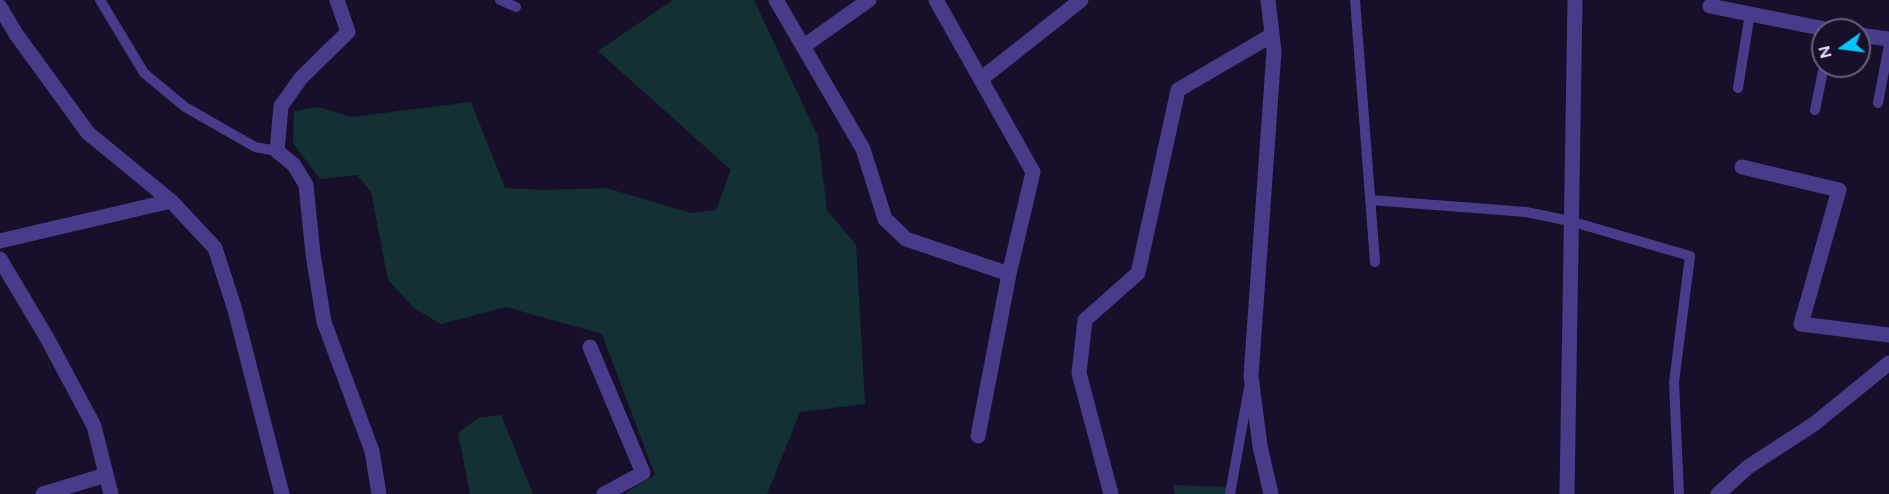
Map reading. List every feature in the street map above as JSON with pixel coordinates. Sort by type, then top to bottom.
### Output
[{"type":"street","points":[[337,0],[348,32],[301,78],[281,106],[277,151],[294,165],[306,185],[313,254],[324,322],[372,451],[379,494]]},
{"type":"street","points":[[776,0],[863,149],[885,219],[906,239],[1009,274]]},
{"type":"street","points":[[804,46],[869,0]]},
{"type":"street","points":[[936,0],[1034,172],[1009,274],[978,436]]},
{"type":"street","points":[[981,79],[1081,0]]},
{"type":"street","points":[[1268,0],[1274,51],[1251,376],[1260,446],[1271,494]]},
{"type":"street","points":[[1567,494],[1575,0]]},
{"type":"street","points":[[1715,4],[1811,26]]},
{"type":"street","points":[[0,7],[16,34],[88,133],[171,201],[215,248],[235,310],[282,494]]},
{"type":"street","points":[[0,38],[16,34]]},
{"type":"street","points":[[1111,494],[1079,373],[1085,320],[1137,273],[1178,90],[1272,35]]},
{"type":"street","points":[[1871,37],[1889,39]]},
{"type":"street","points":[[1742,167],[1839,190],[1800,324],[1889,335]]},
{"type":"street","points":[[0,241],[171,201]]},
{"type":"street","points":[[0,259],[47,338],[94,426],[111,494]]},
{"type":"street","points":[[590,347],[644,473],[604,494]]},
{"type":"street","points":[[1718,494],[1748,467],[1814,424],[1889,363]]},
{"type":"street","points":[[43,494],[106,474]]},
{"type":"lane","points":[[100,0],[144,73],[185,107],[255,147],[277,151]]},
{"type":"lane","points":[[500,0],[516,7]]},
{"type":"lane","points":[[1354,0],[1375,262]]},
{"type":"lane","points":[[1738,88],[1750,13]]},
{"type":"lane","points":[[1878,103],[1889,45]]},
{"type":"lane","points":[[1815,110],[1822,78]]},
{"type":"lane","points":[[1371,200],[1526,212],[1570,221],[1690,256],[1674,382],[1679,494]]},
{"type":"lane","points":[[1230,494],[1251,376]]},
{"type":"green space","points":[[673,0],[754,0],[818,137],[827,210],[856,245],[865,404],[800,412],[767,494],[624,494],[655,475],[602,334],[506,307],[441,324],[414,308],[388,280],[371,192],[357,175],[320,179],[293,143],[294,111],[318,107],[351,117],[471,102],[505,188],[545,190],[606,188],[691,213],[716,210],[731,170],[598,51]]},
{"type":"green space","points":[[501,415],[533,494],[470,494],[458,433],[478,418]]},
{"type":"green space","points":[[1173,485],[1226,487],[1225,494],[1175,494]]}]
